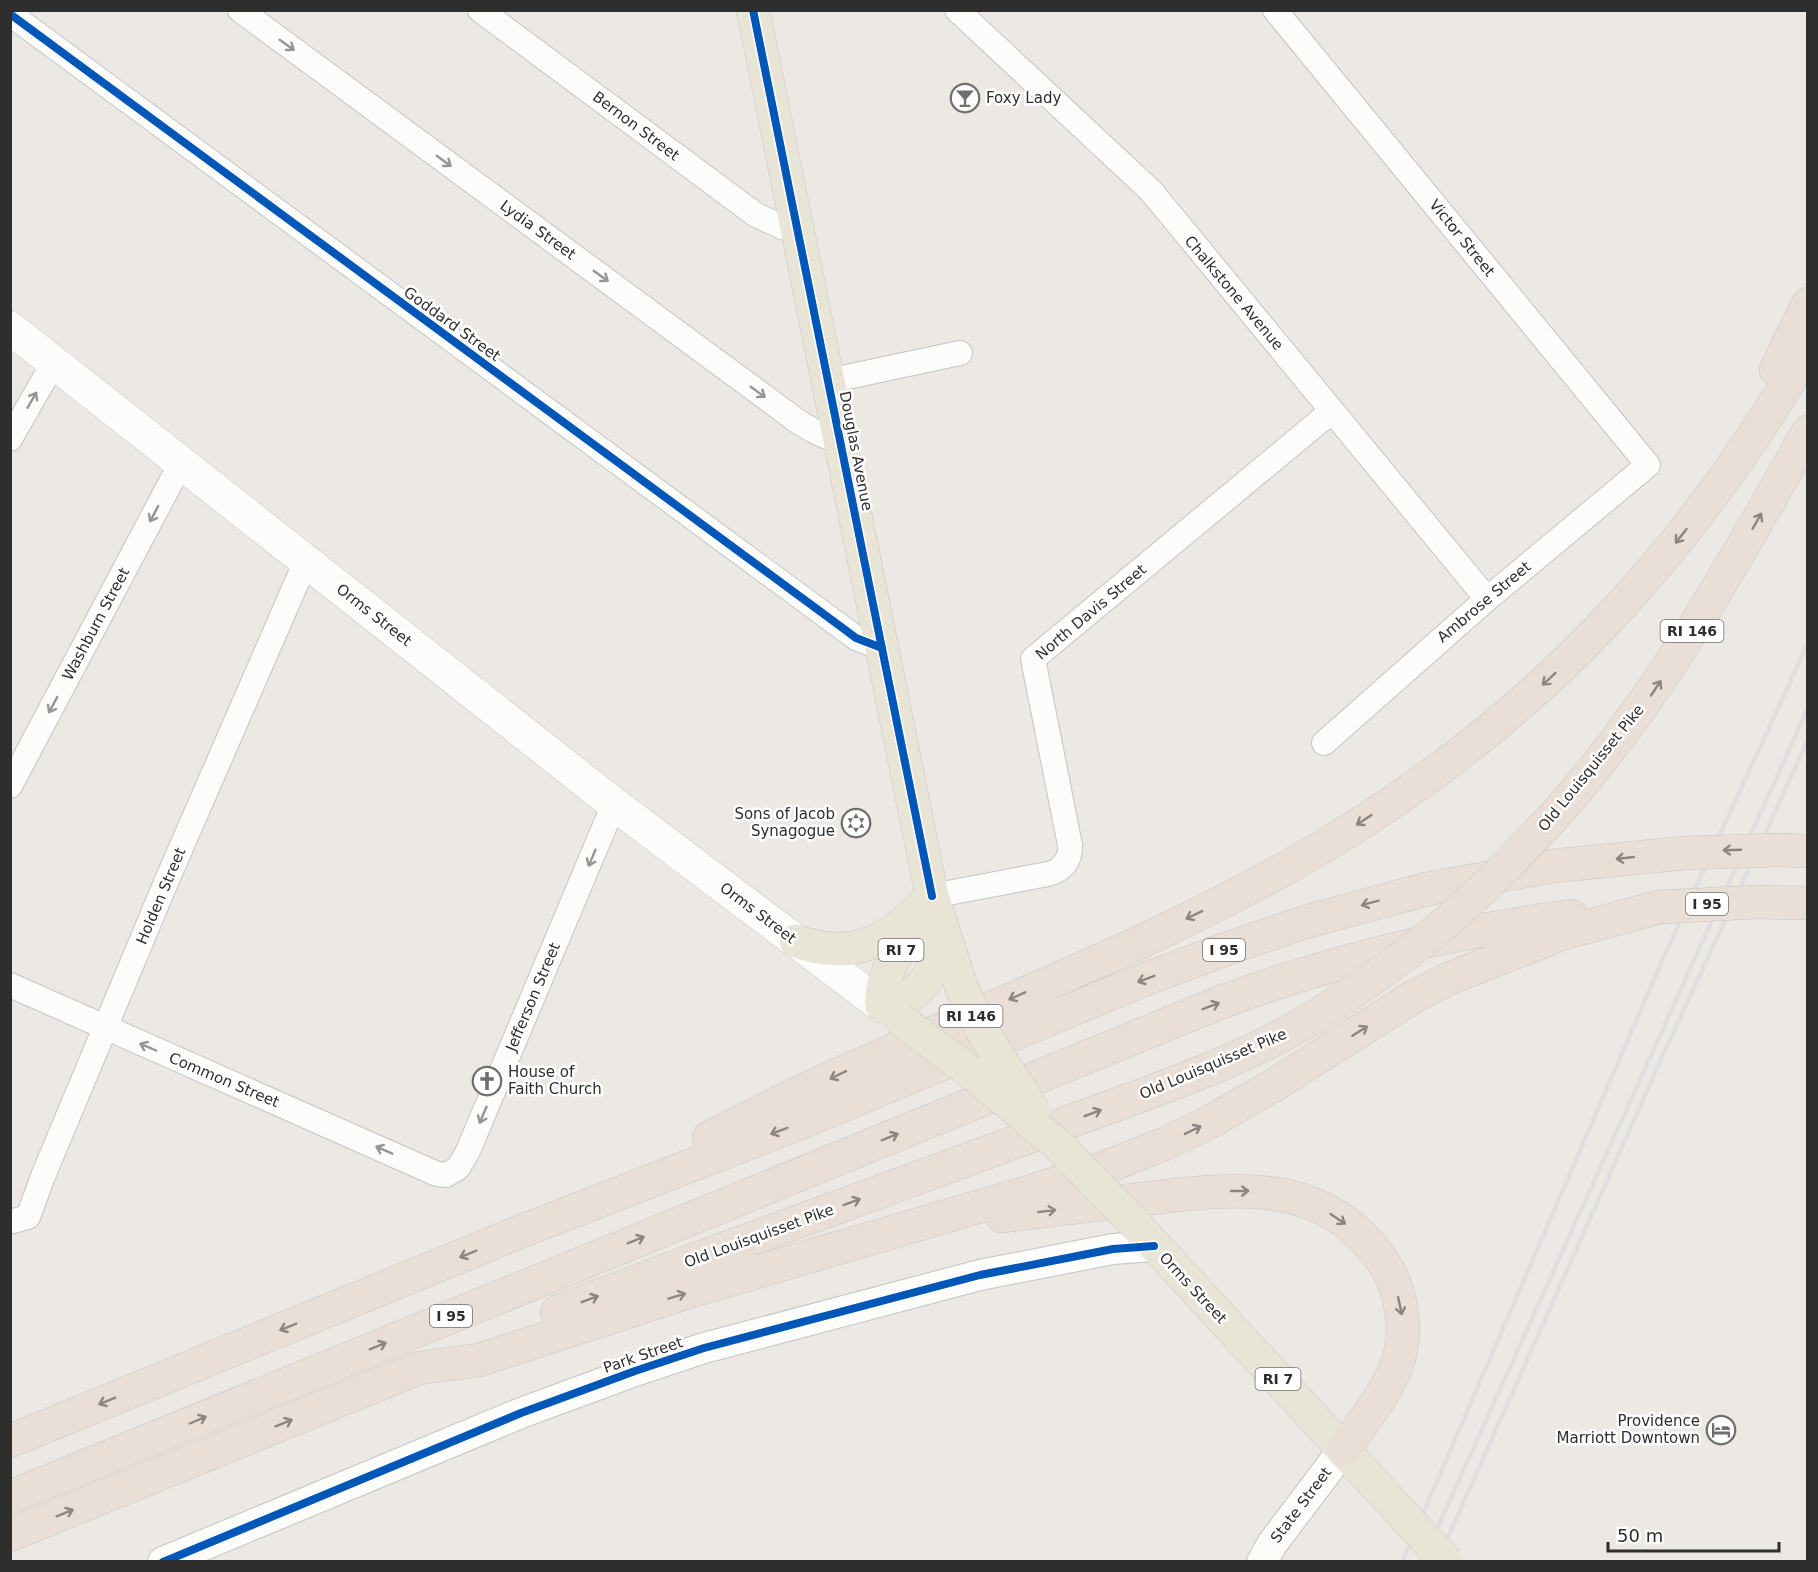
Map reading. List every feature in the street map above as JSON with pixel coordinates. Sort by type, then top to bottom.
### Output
[{"type":"highway","points":[[1729,472],[1808,304]]},
{"type":"highway","name":"RI 146","points":[[522,1231],[849,1069],[1064,976],[1184,920],[1247,888],[1346,832],[1421,783],[1476,741],[1554,675],[1598,632],[1654,570],[1753,438],[1808,349]]},
{"type":"highway","name":"Old Louisquisset Pike","points":[[419,1368],[592,1298],[1193,1075],[1271,1042],[1377,977],[1488,885],[1554,816],[1620,738],[1662,679],[1808,432]]},
{"type":"highway","name":"I 95","points":[[10,1441],[522,1231],[795,1125],[1143,980],[1305,922],[1386,899],[1479,879],[1597,861],[1684,853],[1794,850]]},
{"type":"highway","name":"I 95","points":[[10,1497],[780,1181],[1244,994],[1349,961],[1439,939],[1533,921],[1659,907],[1756,902],[1808,903]]},
{"type":"highway","points":[[10,1535],[419,1368],[479,1360],[595,1321],[1067,1180],[1156,1147],[1210,1122],[1253,1098],[1414,996],[1448,979],[1564,933],[1659,907]]},
{"type":"highway","points":[[905,1227],[1208,1192],[1271,1193],[1310,1203],[1346,1224],[1377,1253],[1396,1289],[1403,1323],[1400,1359],[1393,1376],[1343,1450]]},
{"type":"main road","name":"Douglas Avenue","points":[[753,10],[940,927],[962,989],[990,1046],[1059,1146]]},
{"type":"main road","name":"Orms Street","points":[[10,328],[614,804],[959,1063],[1059,1146],[1146,1236],[1447,1562]]},
{"type":"main road","points":[[796,941],[827,950],[866,946],[898,928],[932,896]]},
{"type":"main road","name":"RI 7","points":[[890,1012],[882,991],[886,976],[932,896]]},
{"type":"main road","points":[[890,1012],[894,1004],[909,996],[927,979],[938,954],[940,927]]},
{"type":"street","name":"Lydia Street","points":[[240,10],[800,423],[841,443]]},
{"type":"street","name":"Bernon Street","points":[[480,10],[756,215],[782,228],[798,231]]},
{"type":"street","name":"Victor Street","points":[[1275,10],[1648,465]]},
{"type":"street","name":"Chalkstone Avenue","points":[[969,13],[1145,185],[1487,599]]},
{"type":"street","name":"Goddard Street","points":[[10,14],[856,638],[882,648]]},
{"type":"street","points":[[828,381],[960,353]]},
{"type":"street","points":[[10,439],[54,362]]},
{"type":"street","name":"North Davis Street","points":[[932,896],[1048,874],[1066,864],[1070,845],[1033,659],[1332,411]]},
{"type":"street","name":"Washburn Street","points":[[10,786],[181,463]]},
{"type":"street","name":"Ambrose Street","points":[[1324,743],[1487,599],[1648,465]]},
{"type":"street","name":"Holden Street","points":[[10,1222],[28,1217],[167,880],[306,561]]},
{"type":"street","name":"Jefferson Street","points":[[438,1174],[446,1175],[458,1168],[468,1151],[614,804]]},
{"type":"street","name":"Common Street","points":[[10,986],[438,1174]]},
{"type":"street","name":"Park Street","points":[[163,1562],[522,1413],[692,1352],[980,1275],[1113,1249],[1146,1236]]},
{"type":"street","name":"State Street","points":[[1262,1562],[1272,1544],[1343,1450]]},
{"type":"railway","points":[[1402,1562],[1665,954],[1808,643]]},
{"type":"railway","points":[[1422,1562],[1808,708]]},
{"type":"railway","points":[[1437,1562],[1662,1057],[1808,740]]},
{"type":"cycle path","points":[[753,10],[932,896]]},
{"type":"cycle path","points":[[10,14],[856,638],[882,648]]},
{"type":"cycle path","points":[[163,1562],[521,1413],[704,1348],[980,1275],[1113,1249],[1154,1246]]},
{"type":"place","name":"Foxy Lady","points":[[965,98]]},
{"type":"place","name":"Sons of Jacob Synagogue","points":[[856,823]]},
{"type":"place","name":"House of Faith Church","points":[[487,1081]]},
{"type":"place","name":"Providence Marriott Downtown","points":[[1721,1430]]}]
